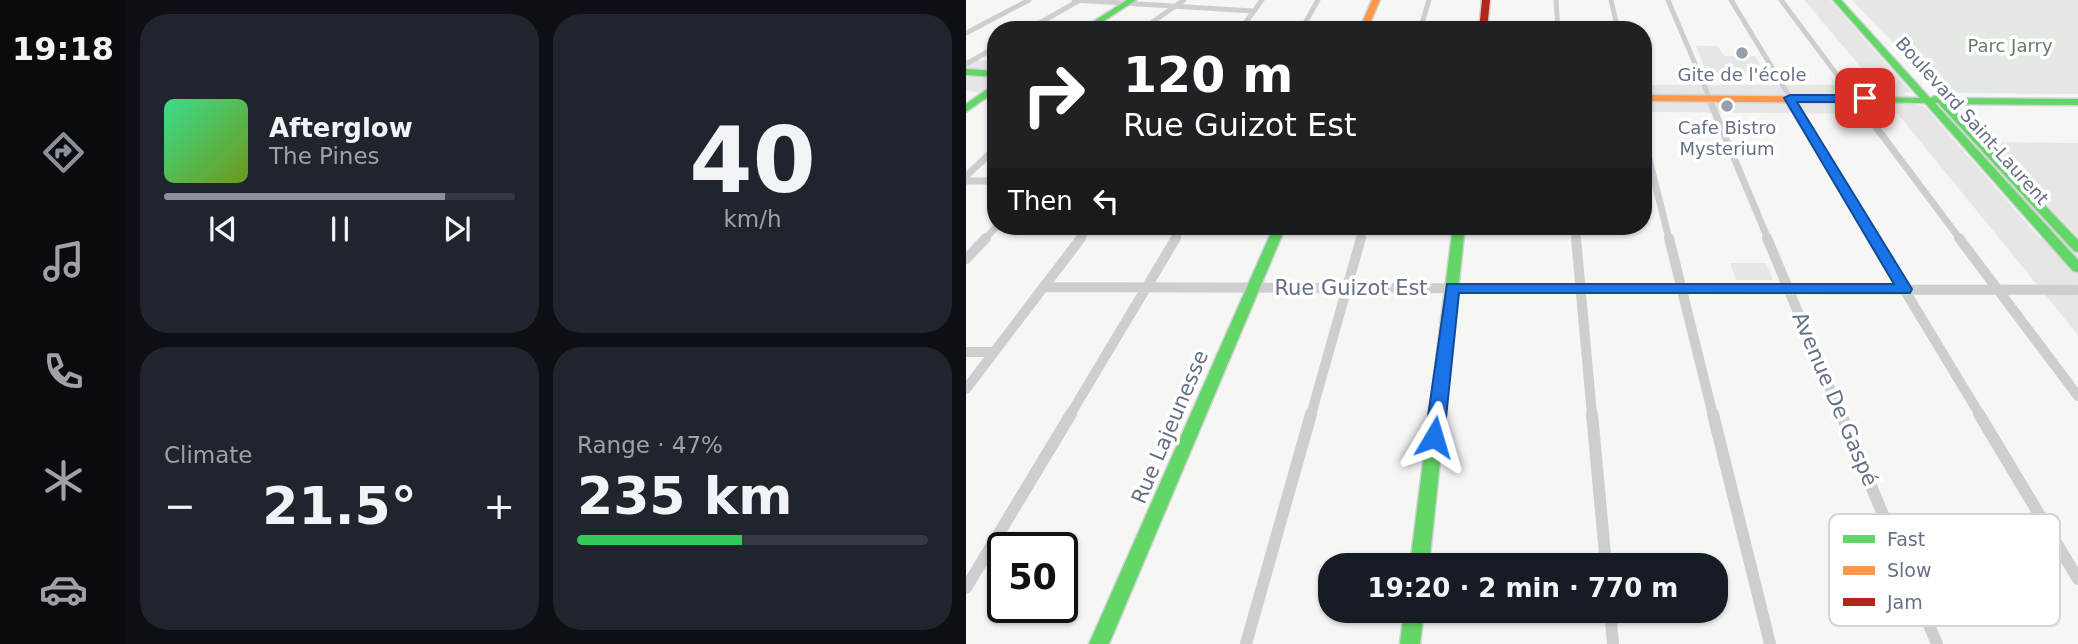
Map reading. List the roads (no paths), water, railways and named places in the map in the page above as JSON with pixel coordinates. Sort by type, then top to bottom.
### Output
[{"type":"main road","points":[[1367,21],[1376,0]]},
{"type":"main road","points":[[1484,21],[1486,0]]},
{"type":"main road","name":"Boulevard Saint-Laurent","points":[[1837,0],[2078,248]]},
{"type":"main road","name":"Boulevard Saint-Laurent","points":[[1846,0],[2078,268]]},
{"type":"main road","points":[[1098,21],[1129,2]]},
{"type":"main road","points":[[966,72],[987,73]]},
{"type":"main road","points":[[966,109],[987,93]]},
{"type":"main road","points":[[1652,98],[2078,99]]},
{"type":"main road","name":"Rue Lajeunesse","points":[[1099,644],[1276,235]]},
{"type":"main road","points":[[1420,553],[1458,235]]},
{"type":"main road","points":[[1410,644],[1413,623]]},
{"type":"street","points":[[989,21],[1029,0]]},
{"type":"street","points":[[1074,0],[1253,11]]},
{"type":"street","points":[[1043,21],[1080,0]]},
{"type":"street","points":[[1153,21],[1185,0]]},
{"type":"street","points":[[1246,21],[1262,0]]},
{"type":"street","points":[[1306,21],[1318,0]]},
{"type":"street","points":[[1423,21],[1429,0]]},
{"type":"street","points":[[1556,0],[1557,21]]},
{"type":"street","points":[[1611,0],[1616,21]]},
{"type":"street","name":"Avenue De Gaspé","points":[[1668,0],[1883,514]]},
{"type":"street","points":[[1731,0],[2039,514]]},
{"type":"street","points":[[1782,0],[1860,98],[2078,396]]},
{"type":"street","points":[[966,33],[987,22]]},
{"type":"street","points":[[966,64],[987,52]]},
{"type":"street","points":[[966,178],[987,157]]},
{"type":"street","points":[[1652,171],[1770,644]]},
{"type":"street","points":[[966,178],[987,180]]},
{"type":"street","points":[[966,259],[988,235]]},
{"type":"street","points":[[966,389],[1083,235]]},
{"type":"street","points":[[966,588],[1178,235]]},
{"type":"street","points":[[1246,644],[1361,235]]},
{"type":"street","points":[[1576,235],[1605,553]]},
{"type":"street","name":"Rue Guizot Est","points":[[1044,287],[2078,290]]},
{"type":"street","points":[[966,352],[994,352]]},
{"type":"street","points":[[2060,549],[2078,579]]},
{"type":"street","points":[[1611,623],[1613,644]]},
{"type":"street","name":"Avenue De Gaspé","points":[[1930,626],[1937,644]]},
{"type":"place","name":"Gite de l'école","points":[[1742,53]]},
{"type":"place","name":"Cafe Bistro Mysterium","points":[[1727,106]]},
{"type":"park label","name":"Parc Jarry","points":[[2010,46]]}]
